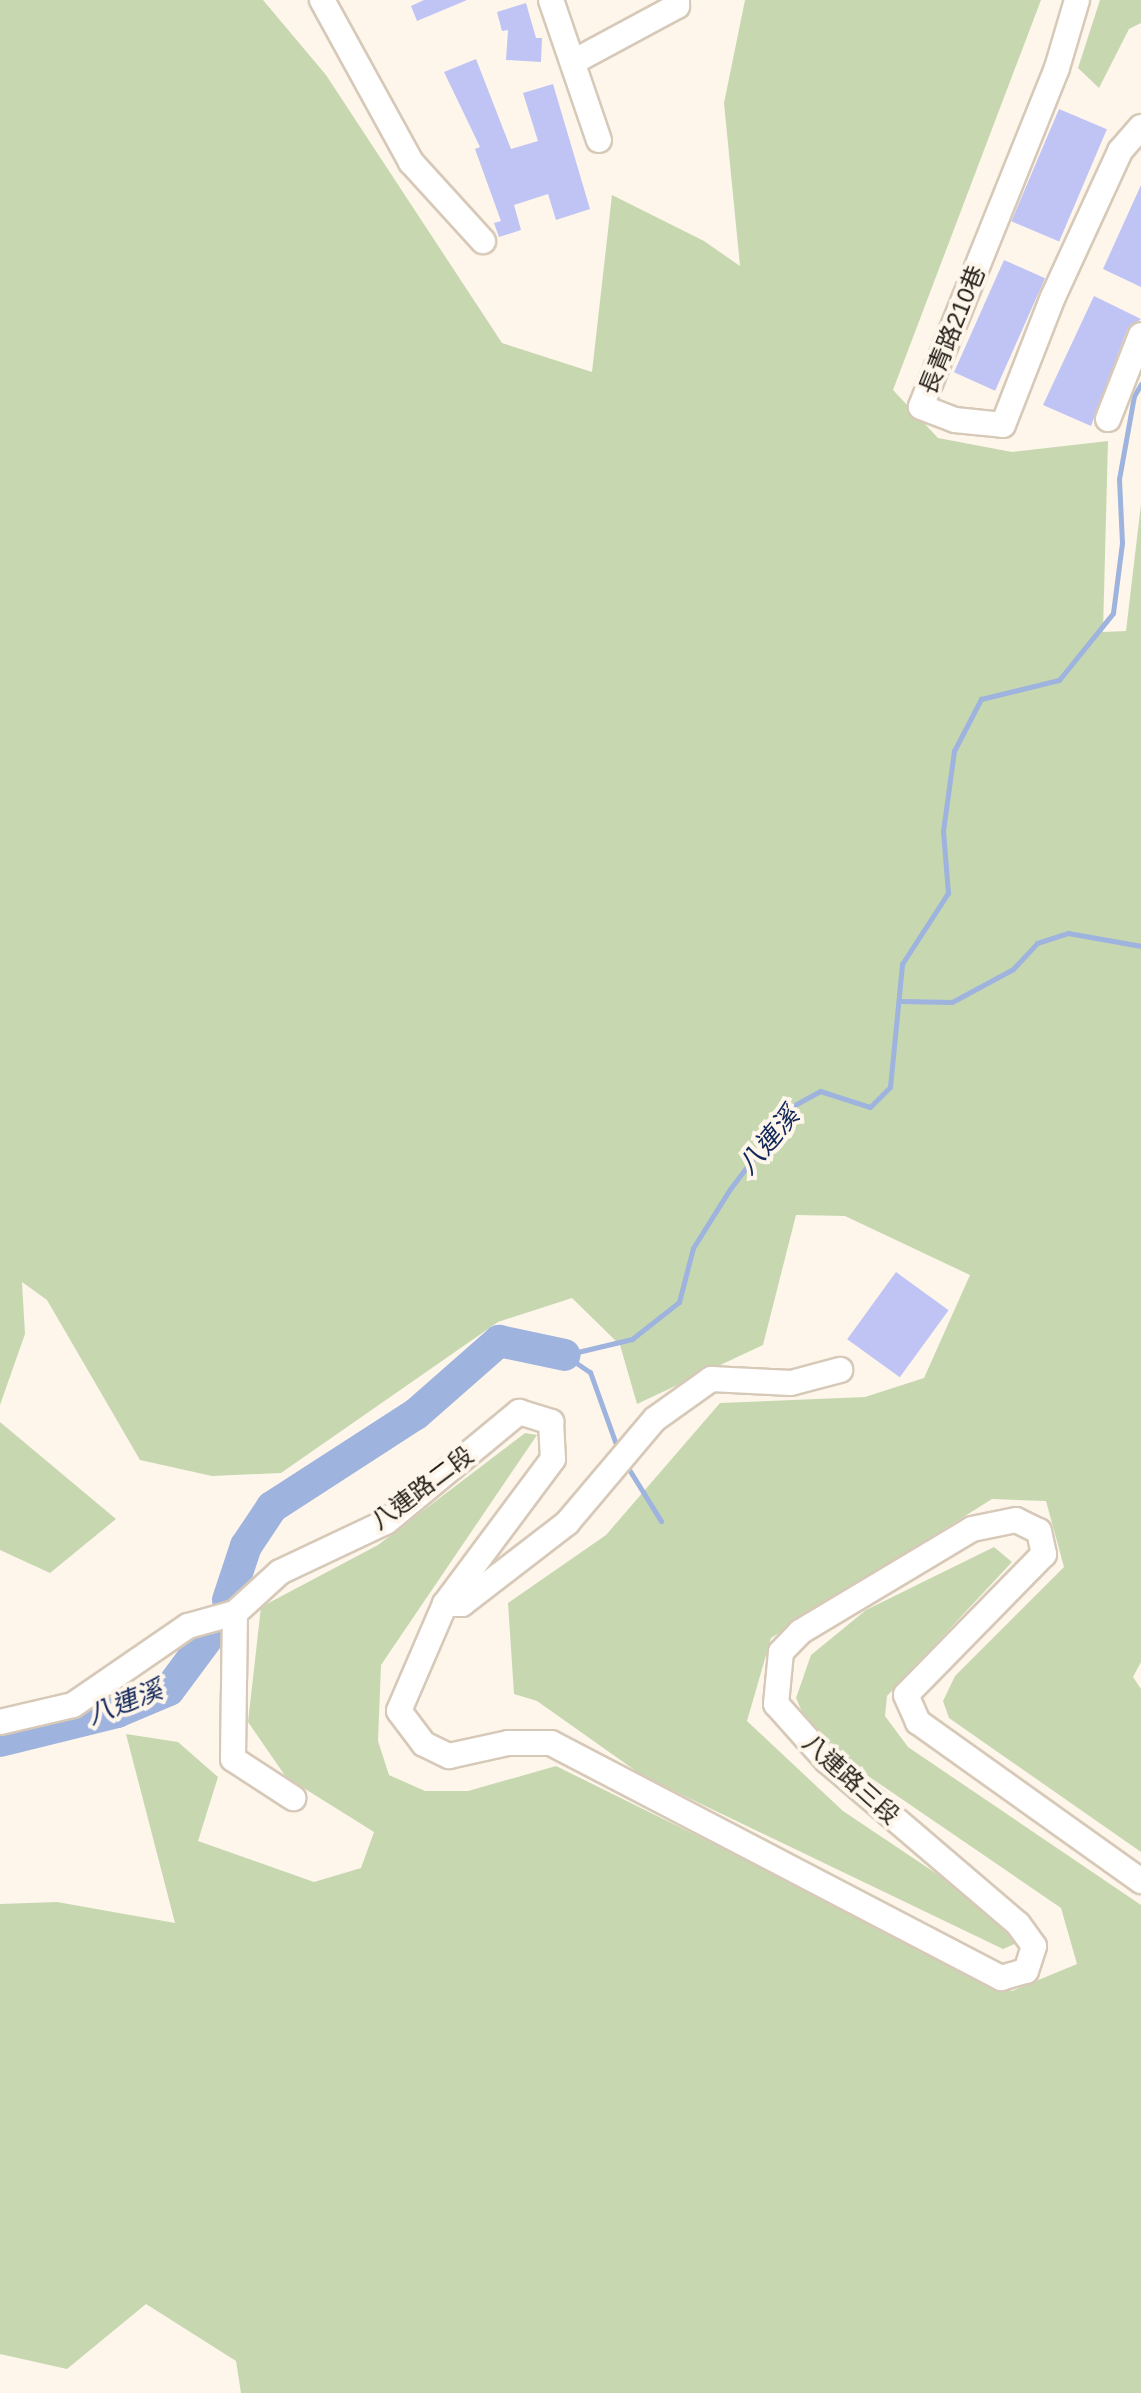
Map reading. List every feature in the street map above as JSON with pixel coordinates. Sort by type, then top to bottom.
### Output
[{"type":"street","points":[[322,0],[411,162],[483,241]]},
{"type":"street","points":[[551,0],[563,43],[575,61],[599,140]]},
{"type":"street","points":[[575,61],[677,6],[677,0]]},
{"type":"street","name":"長青路210巷","points":[[1077,0],[1057,68],[921,407],[955,420],[1003,425],[1053,297],[1120,151],[1141,127]]},
{"type":"street","points":[[1108,419],[1141,335]]},
{"type":"street","points":[[445,1604],[462,1604],[567,1523],[655,1419],[711,1379],[791,1383],[840,1370]]},
{"type":"street","name":"八連路二段","points":[[0,1722],[73,1705],[188,1626],[235,1613],[280,1572],[386,1522],[519,1412],[551,1422],[553,1459],[445,1604],[399,1711]]},
{"type":"street","name":"八連路三段","points":[[399,1711],[424,1744],[449,1756],[508,1743],[551,1743],[1001,1978],[1026,1971],[1034,1946],[1018,1924],[827,1761],[776,1704],[781,1652],[800,1632],[972,1529],[1016,1520],[1039,1531],[1044,1554],[906,1695],[918,1722],[1141,1881]]},
{"type":"street","points":[[235,1613],[233,1759],[293,1798]]},
{"type":"green space","points":[[0,0],[263,0],[326,75],[502,343],[592,372],[612,195],[704,241],[740,266],[724,103],[745,0],[1041,0],[893,390],[938,438],[1012,452],[1108,441],[1103,632],[1126,631],[1141,504],[1141,1662],[1133,1677],[1141,1689],[1141,1852],[949,1718],[943,1701],[955,1676],[1064,1567],[1046,1501],[992,1499],[771,1638],[747,1721],[843,1811],[1031,1937],[1003,1949],[643,1776],[537,1701],[514,1694],[508,1603],[606,1535],[720,1403],[865,1397],[924,1378],[970,1275],[845,1216],[796,1215],[763,1345],[637,1404],[620,1345],[572,1298],[498,1322],[281,1473],[212,1476],[140,1460],[47,1300],[22,1282],[25,1334],[0,1405]]},
{"type":"green space","points":[[1100,0],[1141,0],[1141,23],[1129,29],[1099,88],[1078,68]]},
{"type":"green space","points":[[0,1422],[116,1519],[50,1573],[0,1550]]},
{"type":"green space","points":[[525,1433],[537,1435],[381,1665],[378,1741],[389,1775],[425,1791],[468,1791],[556,1766],[1012,1991],[1077,1964],[1061,1908],[814,1739],[796,1698],[811,1655],[866,1610],[994,1547],[1012,1562],[887,1696],[885,1716],[908,1747],[1141,1905],[1141,2393],[241,2393],[236,2361],[146,2304],[67,2369],[0,2354],[0,1904],[57,1902],[175,1923],[126,1734],[178,1742],[218,1777],[198,1841],[314,1882],[361,1868],[374,1832],[286,1777],[248,1722],[261,1607],[378,1545]]},
{"type":"building","points":[[424,0],[467,0],[417,21],[411,6]]},
{"type":"building","points":[[526,3],[536,38],[542,38],[541,62],[506,60],[508,30],[502,31],[497,12]]},
{"type":"building","points":[[476,59],[511,149],[538,141],[523,93],[553,84],[590,209],[556,220],[548,194],[514,205],[521,230],[499,237],[494,223],[501,221],[475,149],[480,147],[444,72]]},
{"type":"building","points":[[1059,109],[1107,129],[1059,242],[1011,221]]},
{"type":"building","points":[[1141,185],[1141,287],[1103,269]]},
{"type":"building","points":[[1004,260],[1045,278],[995,391],[954,372]]},
{"type":"building","points":[[1094,296],[1141,319],[1127,330],[1091,426],[1043,405]]},
{"type":"building","points":[[896,1272],[949,1310],[900,1377],[847,1339]]},
{"type":"waterway","name":"八連溪","points":[[565,1355],[632,1339],[679,1302],[693,1248],[730,1189],[793,1106],[820,1091],[870,1107],[890,1087],[902,964],[948,893],[943,831],[954,751],[981,699],[1059,680],[1113,613],[1122,543],[1119,479],[1134,396],[1141,384]]},
{"type":"waterway","points":[[901,1001],[952,1002],[1013,969],[1037,943],[1068,933],[1141,946]]},
{"type":"waterway","name":"八連溪","points":[[228,1600],[246,1546],[272,1507],[416,1414],[499,1341],[565,1355]]},
{"type":"waterway","points":[[566,1356],[590,1372],[617,1447]]},
{"type":"waterway","points":[[630,1471],[661,1521]]},
{"type":"waterway","name":"八連溪","points":[[0,1741],[117,1712],[169,1690],[220,1621]]}]
